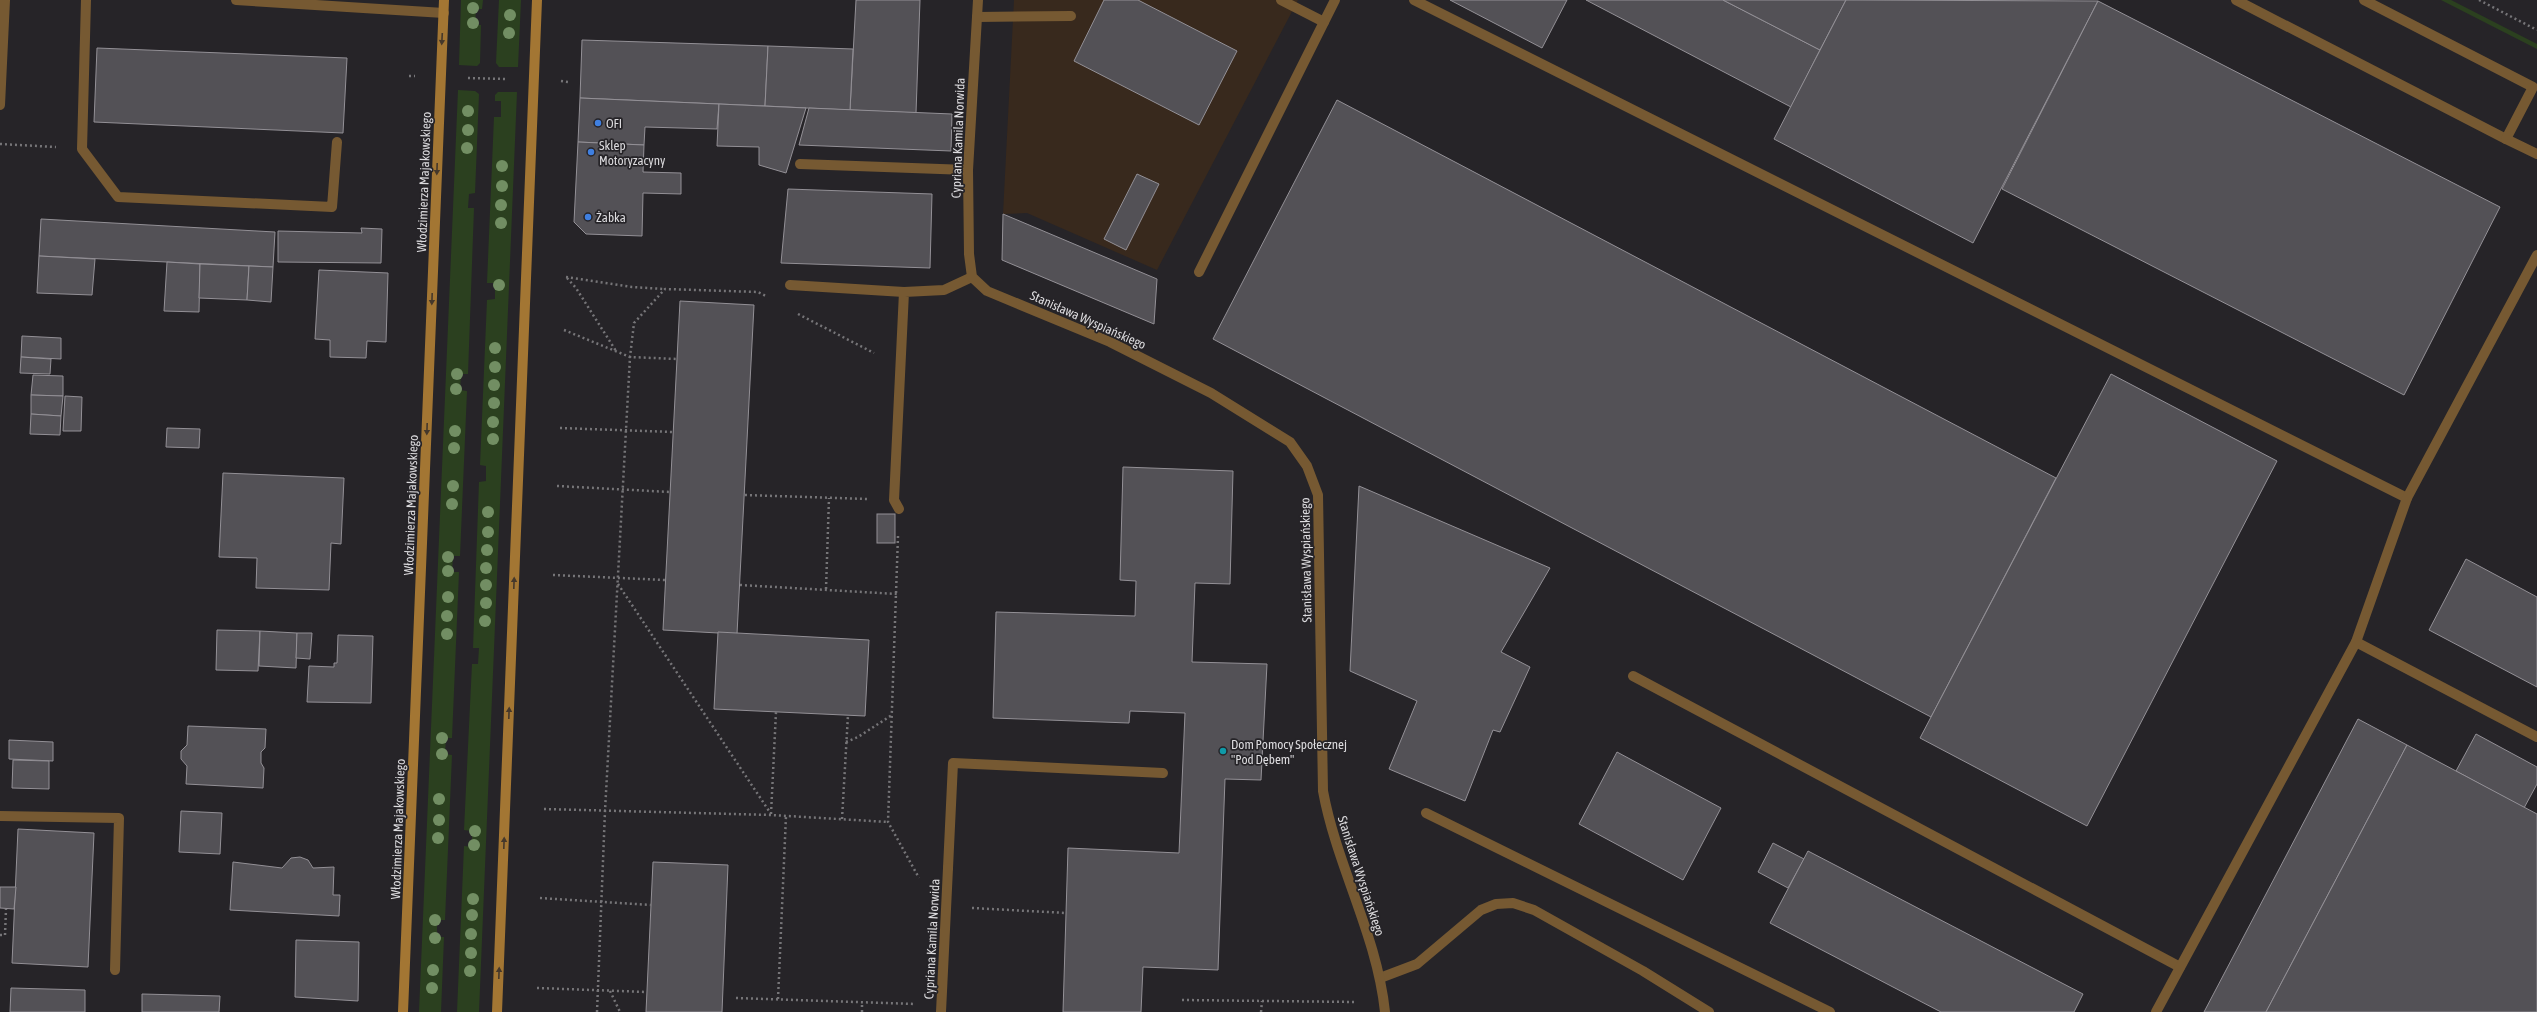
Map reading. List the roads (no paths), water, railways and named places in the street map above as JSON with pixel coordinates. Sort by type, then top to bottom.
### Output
[{"type":"street","points":[[0,105],[5,0]]},
{"type":"street","points":[[86,0],[82,149],[118,197],[332,207],[337,142]]},
{"type":"street","points":[[236,0],[444,13]]},
{"type":"street","name":"Włodzimierza Majakowskiego","points":[[403,1012],[444,0]]},
{"type":"street","points":[[497,1012],[537,0]]},
{"type":"street","name":"Cypriana Kamila Norwida","points":[[972,277],[969,254],[968,170],[978,0]]},
{"type":"street","points":[[1281,0],[1324,22]]},
{"type":"street","points":[[1199,272],[1335,0]]},
{"type":"street","points":[[1414,0],[2407,498]]},
{"type":"street","points":[[2236,0],[2537,154]]},
{"type":"street","points":[[2364,0],[2533,87],[2506,139]]},
{"type":"street","points":[[978,17],[1071,16]]},
{"type":"street","points":[[800,164],[968,170]]},
{"type":"street","points":[[2156,1012],[2356,642],[2407,498],[2537,256]]},
{"type":"street","points":[[790,285],[904,292],[944,290],[972,277]]},
{"type":"street","name":"Stanisława Wyspiańskiego","points":[[972,277],[987,292],[1110,342],[1211,393],[1290,442],[1307,466],[1318,495],[1323,791],[1330,827],[1359,904],[1380,978],[1384,1007]]},
{"type":"street","points":[[896,504],[904,292]]},
{"type":"street","points":[[2356,642],[2537,737]]},
{"type":"street","points":[[1633,676],[2180,967]]},
{"type":"street","name":"Cypriana Kamila Norwida","points":[[941,1008],[953,763],[1163,773]]},
{"type":"street","points":[[1426,813],[1830,1012]]},
{"type":"street","points":[[0,816],[119,818],[115,970]]},
{"type":"street","points":[[1380,978],[1417,964],[1481,910],[1496,904],[1513,903],[1540,914],[1709,1012]]},
{"type":"place","name":"OFI","points":[[598,123]]},
{"type":"place","name":"Sklep Motoryzacyny","points":[[591,152]]},
{"type":"place","name":"Żabka","points":[[588,217]]},
{"type":"place","name":"Dom Pomocy Społecznej \"Pod Dębem\"","points":[[1223,751]]}]
